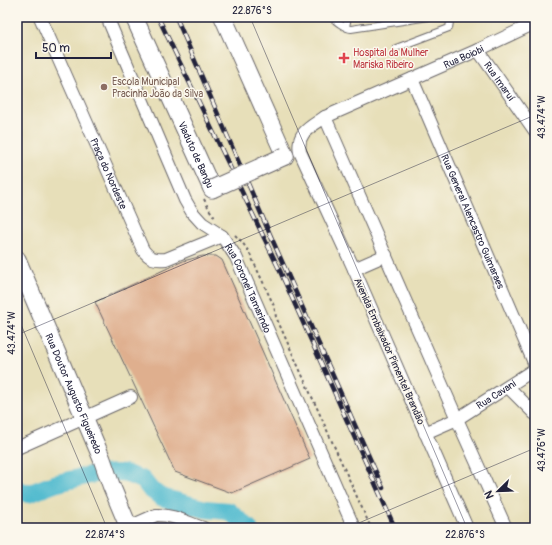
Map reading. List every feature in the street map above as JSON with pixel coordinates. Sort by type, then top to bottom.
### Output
[{"type":"main road","name":"Viaduto de Bangu","points":[[134,17],[212,189],[285,156],[223,17]]},
{"type":"main road","points":[[531,17],[535,20]]},
{"type":"main road","name":"Rua Doutor Augusto Figueiredo","points":[[17,259],[85,418],[129,528]]},
{"type":"street","name":"Praça do Nordeste","points":[[40,17],[142,250],[148,257],[157,260],[166,259],[222,236]]},
{"type":"street","name":"Rua Coronel Tamarindo","points":[[107,17],[185,200],[192,212],[202,223],[222,236],[236,257],[354,528]]},
{"type":"street","name":"Rua Boiobi","points":[[325,117],[478,50],[535,23]]},
{"type":"street","name":"Rua Imaruí","points":[[478,50],[535,131]]},
{"type":"street","name":"Rua General Alencastro Guimaraes","points":[[412,79],[535,365]]},
{"type":"street","points":[[325,117],[506,528]]},
{"type":"street","name":"Avenida Embaixador Pimentel Brandão","points":[[325,117],[305,131],[301,137],[299,145],[300,152],[354,269],[467,528]]},
{"type":"street","name":"Avenida Embaixador Pimentel Brandão","points":[[354,269],[386,255]]},
{"type":"street","name":"Rua Cavani","points":[[457,419],[535,369]]},
{"type":"street","points":[[508,387],[535,414]]},
{"type":"street","points":[[17,448],[131,397]]},
{"type":"street","name":"Avenida Embaixador Pimentel Brandão","points":[[425,433],[457,419]]},
{"type":"street","points":[[129,528],[156,515],[180,519],[203,528]]},
{"type":"lane","points":[[332,17],[348,29],[429,17]]},
{"type":"lane","points":[[346,27],[348,17]]},
{"type":"lane","points":[[396,48],[449,28],[450,22],[447,17]]},
{"type":"building","points":[[203,256],[216,256],[222,260],[310,459],[232,493],[175,472],[95,302],[183,261]]},
{"type":"waterway","points":[[17,489],[28,494],[54,484],[94,474],[124,473],[143,480],[150,489],[161,497],[205,509],[229,511],[249,528]]},
{"type":"railway","points":[[158,17],[280,271],[395,528]]},
{"type":"railway","points":[[176,17],[272,239],[383,488]]},
{"type":"place","name":"Hospital da Mulher Mariska Ribeiro","points":[[344,58]]},
{"type":"place","name":"Escola Municipal Pracinha João da Silva","points":[[104,87]]}]
